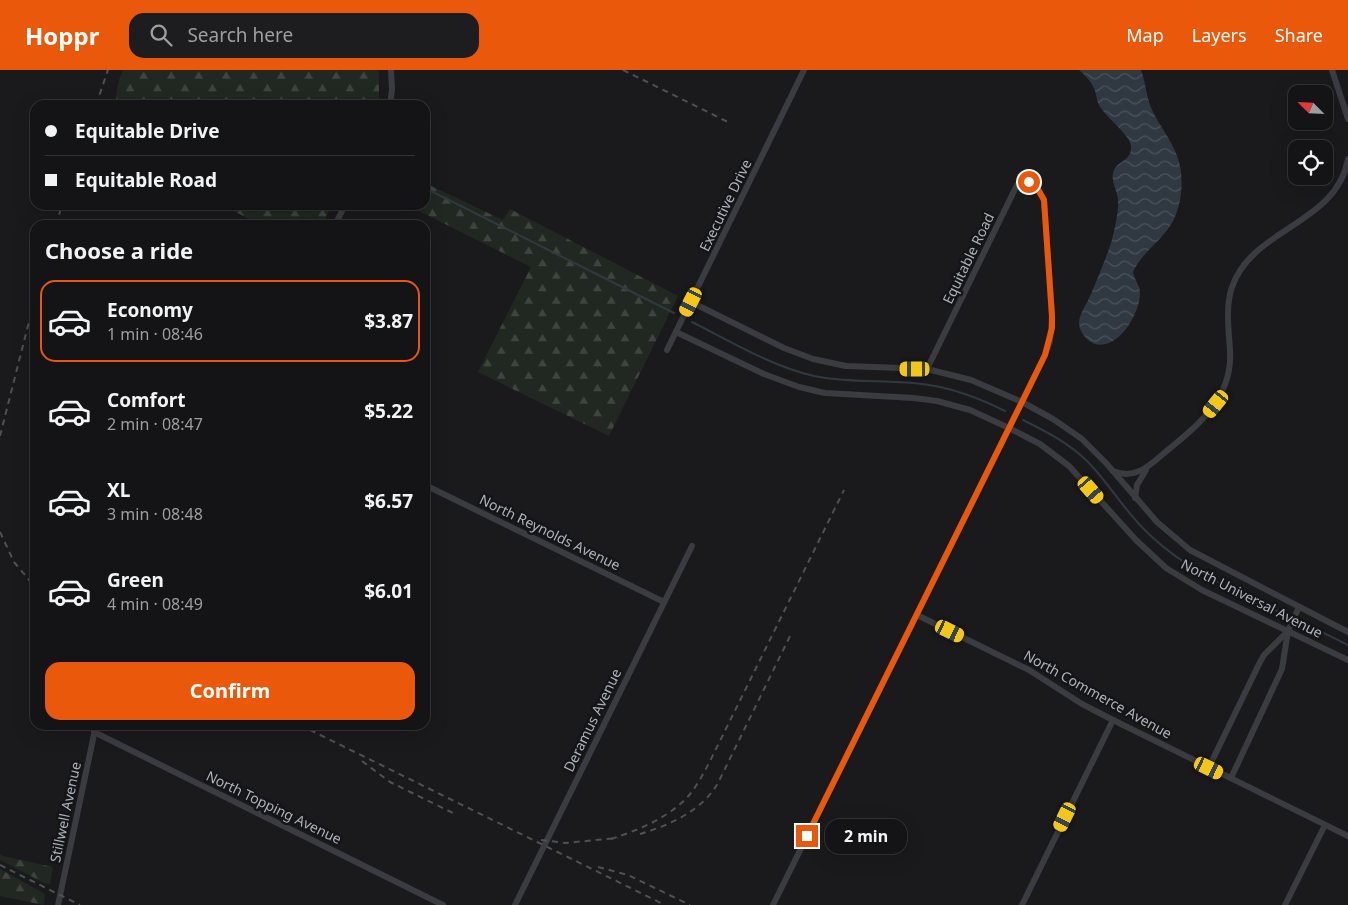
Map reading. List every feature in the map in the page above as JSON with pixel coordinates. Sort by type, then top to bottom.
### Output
[{"type":"street","points":[[391,70],[391,100]]},
{"type":"street","name":"Executive Drive","points":[[667,350],[804,70]]},
{"type":"street","points":[[1332,70],[1348,118]]},
{"type":"street","points":[[1111,470],[1129,475],[1140,471],[1150,465],[1206,416],[1220,397],[1228,377],[1231,361],[1228,310],[1232,285],[1245,263],[1258,250],[1320,207],[1334,193],[1348,163]]},
{"type":"street","name":"Equitable Road","points":[[927,369],[1018,185],[1029,182],[1035,184],[1042,193],[1044,200],[1052,328],[1045,355],[1022,402]]},
{"type":"street","name":"North Universal Avenue","points":[[691,302],[784,348],[813,359],[846,366],[927,369],[971,380],[1022,402],[1076,434],[1092,449],[1168,533],[1190,550],[1348,632]]},
{"type":"street","name":"North Universal Avenue","points":[[676,332],[764,374],[799,387],[825,393],[937,401],[970,410],[1009,428],[1040,444],[1069,466],[1136,540],[1166,568],[1202,590],[1348,660]]},
{"type":"street","points":[[773,905],[1022,402]]},
{"type":"street","points":[[1135,498],[1135,491],[1139,480],[1150,465]]},
{"type":"street","name":"North Reynolds Avenue","points":[[430,487],[664,602]]},
{"type":"street","name":"Deramus Avenue","points":[[515,905],[692,546]]},
{"type":"street","points":[[1231,778],[1282,669],[1288,631],[1299,607]]},
{"type":"street","name":"North Commerce Avenue","points":[[917,615],[1029,670],[1082,704],[1113,720],[1348,836]]},
{"type":"street","points":[[1209,768],[1264,655],[1288,631]]},
{"type":"street","points":[[1022,905],[1113,720]]},
{"type":"street","name":"Stillwell Avenue","points":[[58,905],[95,730]]},
{"type":"street","name":"North Topping Avenue","points":[[97,730],[443,905]]},
{"type":"street","points":[[1285,905],[1325,825]]},
{"type":"green space","points":[[123,70],[379,70],[379,100],[116,100],[117,87]]},
{"type":"green space","points":[[430,185],[503,220],[510,209],[678,296],[609,436],[478,372],[531,267],[417,210],[430,210]]},
{"type":"green space","points":[[231,210],[330,210],[324,220],[252,220]]},
{"type":"green space","points":[[0,854],[53,867],[50,884],[44,883],[0,860]]},
{"type":"green space","points":[[0,869],[45,894],[44,905],[0,896]]},
{"type":"water","points":[[1079,70],[1141,70],[1154,115],[1177,155],[1182,184],[1177,212],[1173,221],[1141,259],[1133,272],[1140,293],[1132,320],[1120,336],[1104,344],[1095,344],[1087,339],[1082,333],[1079,320],[1112,240],[1118,204],[1113,173],[1117,166],[1129,155],[1131,146],[1127,137],[1104,112],[1092,85]]},
{"type":"waterway","points":[[430,191],[674,313]]},
{"type":"waterway","points":[[692,322],[752,353],[798,372],[828,378],[915,383],[939,387],[968,395],[1005,411]]},
{"type":"waterway","points":[[1023,420],[1056,438],[1087,461],[1142,528],[1166,549],[1198,571],[1285,615]]},
{"type":"waterway","points":[[1302,622],[1348,645]]},
{"type":"railway","points":[[98,100],[108,70]]},
{"type":"railway","points":[[623,70],[730,123]]},
{"type":"railway","points":[[58,220],[60,210]]},
{"type":"railway","points":[[0,436],[30,318]]},
{"type":"railway","points":[[611,839],[654,822],[674,809],[691,793],[703,774],[844,490]]},
{"type":"railway","points":[[0,532],[14,562],[30,581]]},
{"type":"railway","points":[[640,834],[663,826],[685,815],[705,800],[713,791],[792,632]]},
{"type":"railway","points":[[310,730],[665,905]]},
{"type":"railway","points":[[362,761],[390,782],[455,814]]},
{"type":"railway","points":[[541,840],[565,843],[618,838]]},
{"type":"railway","points":[[0,865],[80,905]]},
{"type":"railway","points":[[598,867],[628,875],[690,905]]},
{"type":"route","points":[[807,836],[1022,402],[1050,341],[1052,316],[1044,200],[1042,193],[1035,184],[1029,182]]}]
